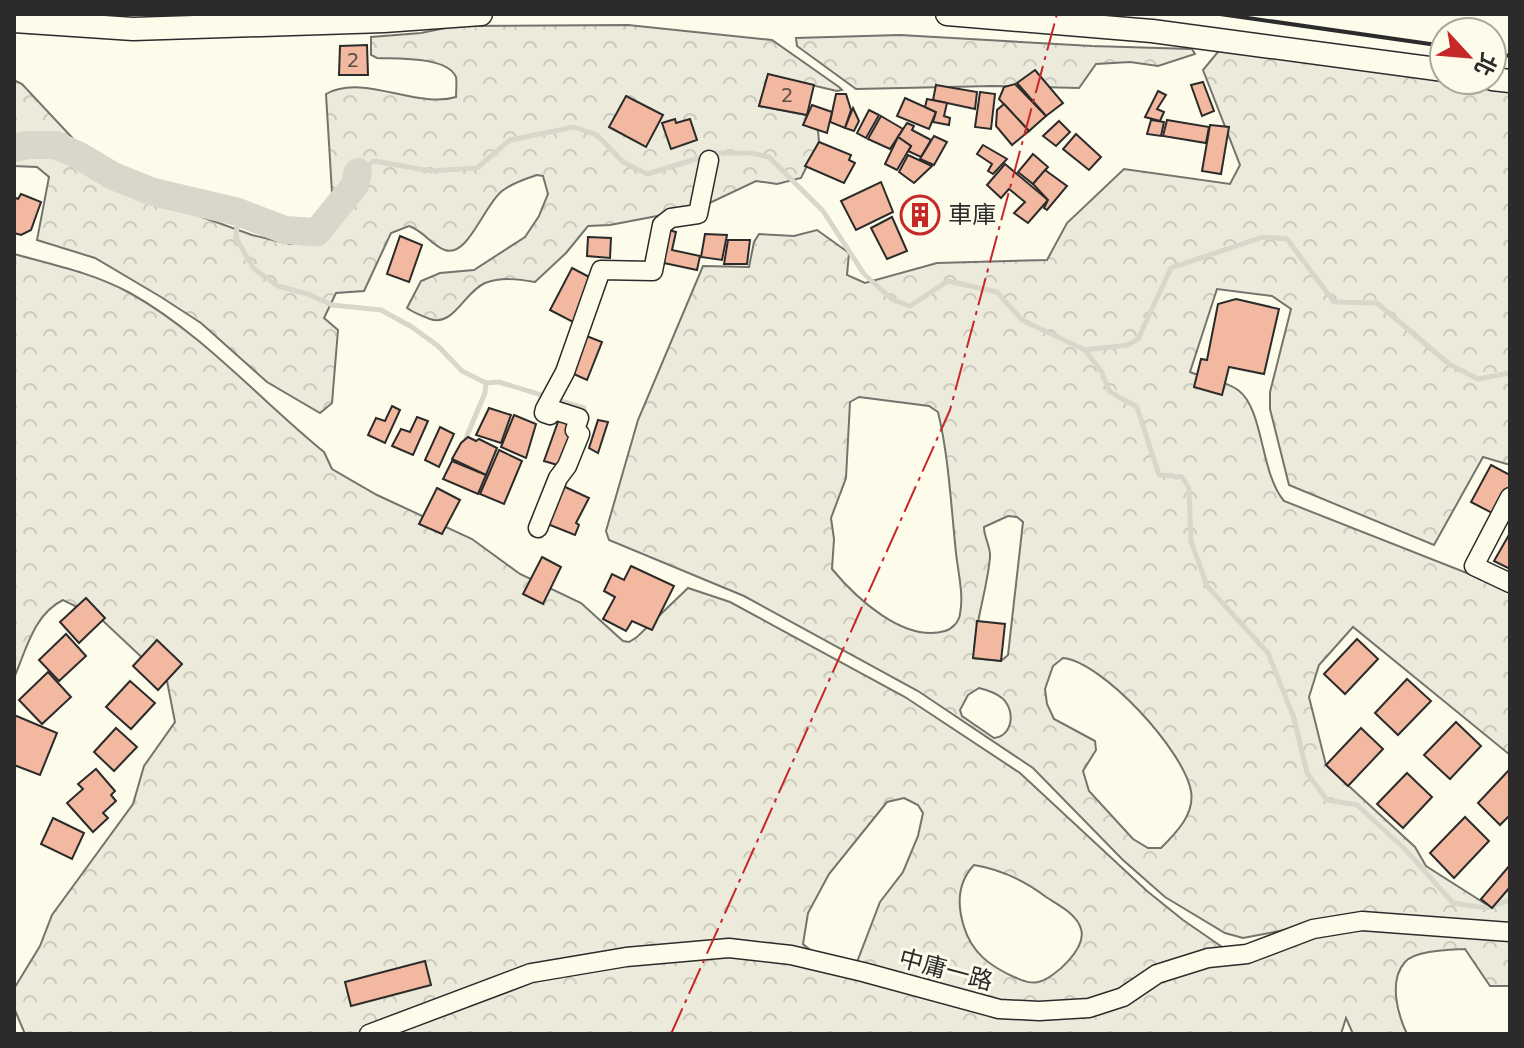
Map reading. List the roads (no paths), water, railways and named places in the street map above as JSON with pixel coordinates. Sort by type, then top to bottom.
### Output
[{"type":"main road","points":[[14,21],[133,29],[354,23],[481,14]]},
{"type":"main road","points":[[947,14],[1152,31],[1428,68]]},
{"type":"street","points":[[538,528],[580,434],[575,430],[579,418],[554,410],[550,415],[544,413],[565,372],[601,270],[653,271],[662,225],[671,218],[698,214],[709,160]]},
{"type":"street","points":[[1510,497],[1474,566],[1510,583]]},
{"type":"street","name":"中庸一路","points":[[369,1034],[531,973],[626,957],[685,951],[729,948],[791,955],[999,1009],[1039,1011],[1089,1008],[1123,997],[1157,974],[1208,958],[1247,954],[1313,929],[1362,921],[1510,932]]},
{"type":"waterway","points":[[358,172],[374,161],[431,171],[477,168],[510,140],[574,127],[597,135],[623,162],[647,174],[716,153],[751,153],[769,157],[823,211],[864,274],[893,300],[910,306],[948,281],[997,292],[1022,320],[1085,350],[1128,345],[1138,339],[1171,268],[1263,237],[1287,239],[1334,302],[1377,303],[1449,364],[1478,379],[1510,373]]},
{"type":"waterway","points":[[14,148],[55,145],[113,176],[153,192],[238,212],[285,230],[317,232],[355,185],[358,172]]},
{"type":"waterway","points":[[238,212],[236,238],[254,269],[278,286],[308,294],[332,305],[381,310],[438,346],[462,371],[486,383],[499,382],[584,408]]},
{"type":"waterway","points":[[1085,350],[1101,371],[1110,392],[1137,407],[1159,475],[1182,477],[1189,488],[1191,541],[1207,586],[1268,653],[1294,718],[1307,773],[1327,800],[1357,805],[1406,850],[1453,903],[1486,908],[1510,900]]},
{"type":"waterway","points":[[466,438],[485,393],[486,383]]},
{"type":"place","name":"車庫","points":[[920,215]]}]
